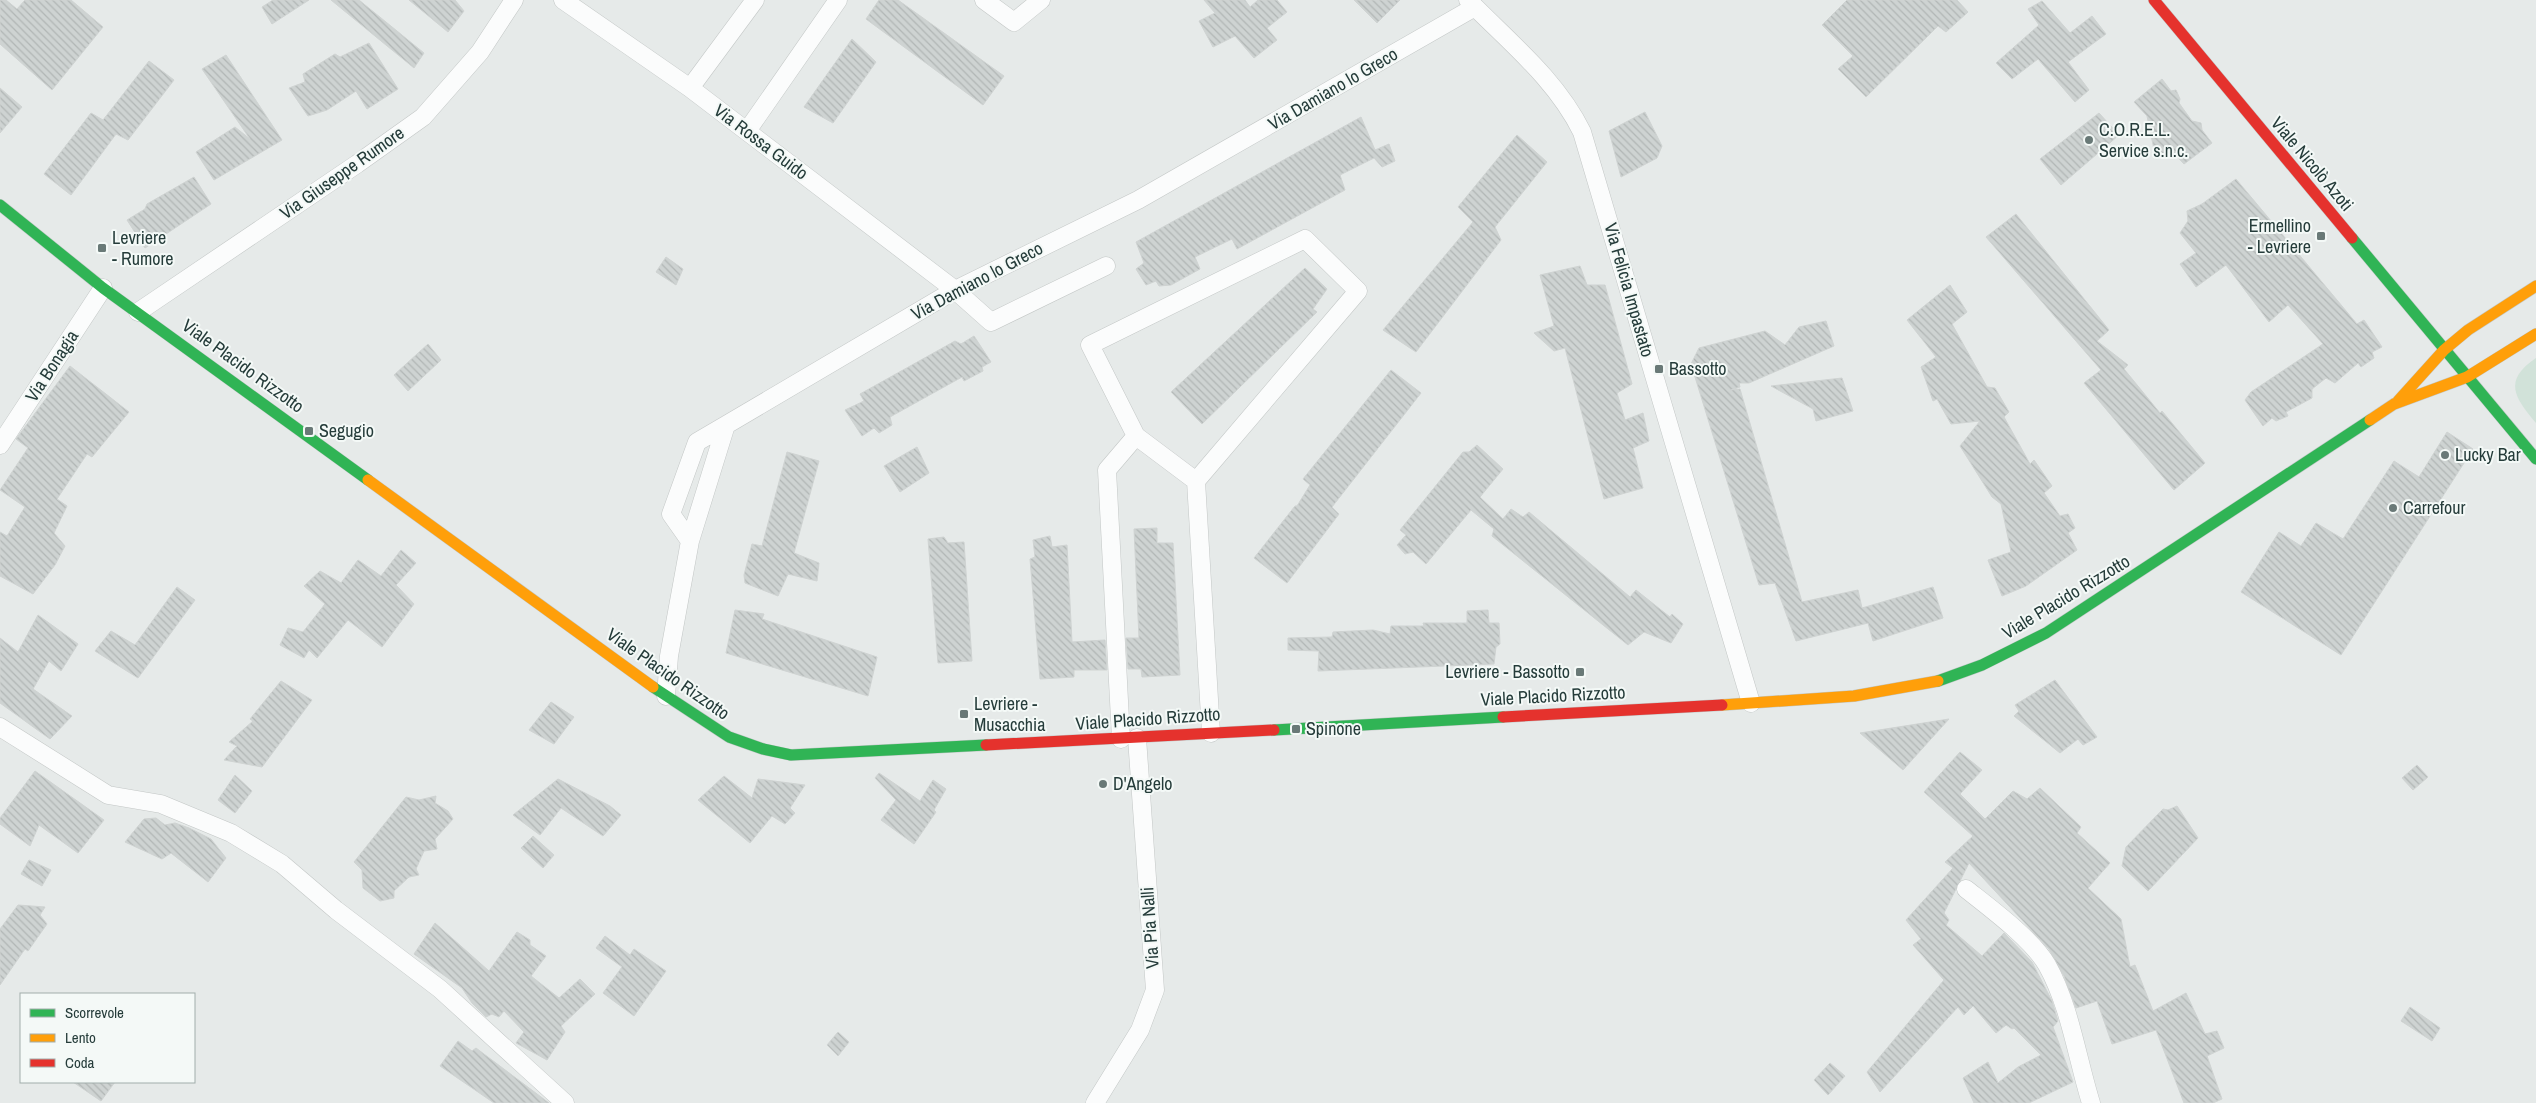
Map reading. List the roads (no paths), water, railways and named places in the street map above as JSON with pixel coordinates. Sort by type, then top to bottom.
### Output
[{"type":"street","name":"Via Giuseppe Rumore","points":[[138,312],[349,170],[423,117],[480,52],[514,0]]},
{"type":"street","name":"Via Rossa Guido","points":[[562,0],[690,88],[955,290],[991,322],[1106,266]]},
{"type":"street","points":[[690,88],[755,0]]},
{"type":"street","points":[[747,131],[838,0]]},
{"type":"street","points":[[984,0],[1014,22],[1041,0]]},
{"type":"street","name":"Viale Nicolò Azoti","points":[[2154,0],[2536,459]]},
{"type":"street","name":"Via Damiano lo Greco","points":[[690,542],[671,514],[697,442],[955,290],[1138,200],[1471,4]]},
{"type":"street","name":"Via Felicia Impastato","points":[[1471,4],[1550,82],[1570,106],[1582,132],[1751,703]]},
{"type":"street","name":"Viale Placido Rizzotto","points":[[0,205],[103,288],[666,696],[729,737],[763,749],[791,755],[1129,739],[1825,700],[1881,693],[1941,680],[1984,664],[2046,633],[2394,404]]},
{"type":"street","points":[[1196,481],[1136,436],[1090,345],[1305,238],[1358,291],[1196,481],[1211,733]]},
{"type":"street","points":[[2394,404],[2444,350],[2468,330],[2536,286]]},
{"type":"street","name":"Via Bonagia","points":[[0,445],[103,288]]},
{"type":"street","points":[[2394,404],[2467,377],[2536,334]]},
{"type":"street","points":[[666,696],[669,656],[690,542],[726,425]]},
{"type":"street","name":"Via Pia Nalli","points":[[1095,1103],[1140,1030],[1155,990],[1129,739],[1107,470],[1136,436]]},
{"type":"street","points":[[0,727],[108,795],[161,804],[231,833],[282,864],[336,910],[440,989],[565,1103]]},
{"type":"street","points":[[1966,889],[2017,931],[2046,964],[2064,1004],[2091,1103]]},
{"type":"place","name":"C.O.R.E.L. Service s.n.c.","points":[[2089,140]]},
{"type":"place","name":"Ermellino - Levriere","points":[[2321,236]]},
{"type":"place","name":"Levriere - Rumore","points":[[102,248]]},
{"type":"place","name":"Bassotto","points":[[1659,369]]},
{"type":"place","name":"Segugio","points":[[309,431]]},
{"type":"place","name":"Lucky Bar","points":[[2445,455]]},
{"type":"place","name":"Carrefour","points":[[2393,508]]},
{"type":"place","name":"Levriere - Bassotto","points":[[1580,672]]},
{"type":"place","name":"Levriere - Musacchia","points":[[964,714]]},
{"type":"place","name":"Spinone","points":[[1296,729]]},
{"type":"place","name":"D'Angelo","points":[[1103,784]]}]
